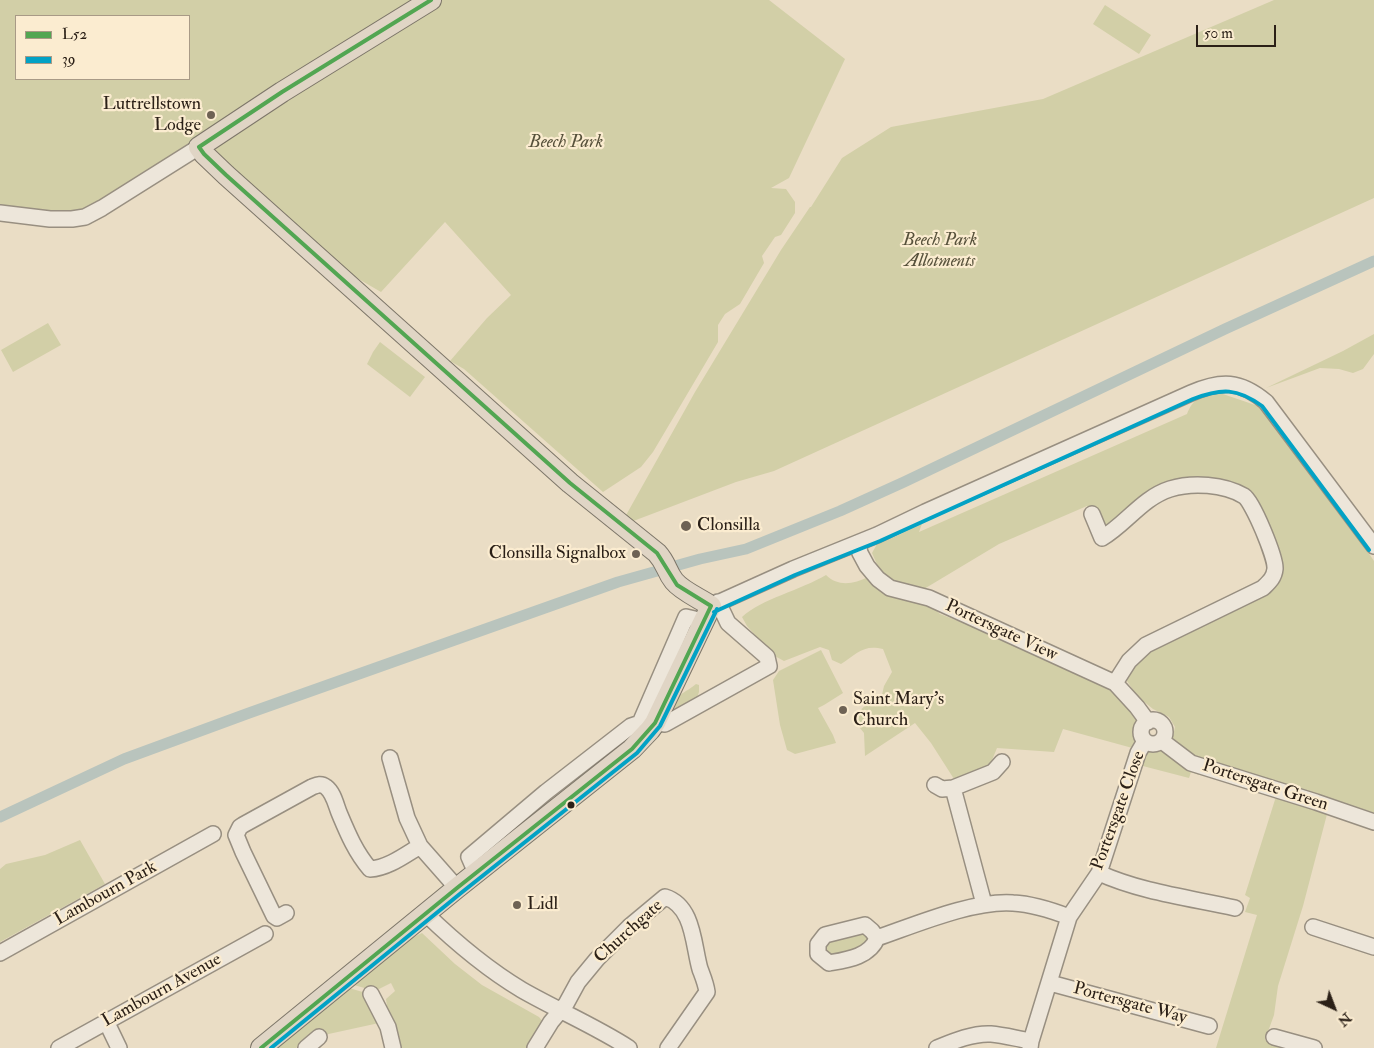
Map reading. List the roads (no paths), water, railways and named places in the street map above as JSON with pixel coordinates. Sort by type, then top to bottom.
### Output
[{"type":"main road","points":[[261,1048],[476,873],[552,800],[632,749],[648,725],[675,663],[711,609],[678,586],[668,569],[636,535],[570,483],[245,193],[198,147],[223,129],[431,0]]},
{"type":"street","points":[[0,213],[50,219],[84,217],[102,208],[198,147]]},
{"type":"street","points":[[648,725],[665,724],[769,666],[767,657],[711,609],[797,567],[858,543],[1201,389],[1215,385],[1231,385],[1254,392],[1266,402],[1374,546]]},
{"type":"street","points":[[1092,514],[1102,538],[1143,504],[1170,489],[1207,485],[1230,490],[1246,497],[1265,534],[1275,567],[1273,578],[1263,588],[1146,645],[1129,662],[1115,683]]},
{"type":"street","name":"Portersgate View","points":[[858,543],[860,553],[867,566],[878,579],[890,588],[929,598],[1115,683],[1148,722]]},
{"type":"street","points":[[1155,720],[1162,724],[1165,732],[1162,741],[1152,744],[1145,741],[1142,730],[1148,722],[1155,720]]},
{"type":"street","name":"Portersgate Close","points":[[1031,1044],[1069,917],[1099,873],[1138,753],[1145,741]]},
{"type":"street","name":"Portersgate Green","points":[[1162,741],[1191,763],[1374,822]]},
{"type":"street","points":[[390,758],[407,818],[420,846],[457,888]]},
{"type":"street","points":[[935,785],[942,789],[953,788],[993,772],[1002,762]]},
{"type":"street","points":[[286,913],[277,918],[274,916],[236,835],[243,825],[312,787],[320,784],[326,786],[332,793],[350,840],[361,860],[370,869],[386,866],[420,846]]},
{"type":"street","points":[[953,788],[984,904]]},
{"type":"street","name":"Lambourn Park","points":[[0,954],[213,834]]},
{"type":"street","points":[[1099,873],[1138,886],[1235,908]]},
{"type":"street","name":"Churchgate","points":[[561,1010],[585,973],[606,949],[657,903],[665,898],[670,899],[683,910],[692,929],[700,968],[708,992],[668,1048]]},
{"type":"street","points":[[877,938],[931,919],[984,904],[1013,903],[1042,907],[1069,917]]},
{"type":"street","points":[[426,914],[496,973],[522,990],[590,1025],[629,1048]]},
{"type":"street","points":[[1313,927],[1374,947]]},
{"type":"street","name":"Lambourn Avenue","points":[[59,1048],[265,934]]},
{"type":"street","name":"Portersgate Way","points":[[1050,983],[1209,1026]]},
{"type":"street","points":[[371,994],[388,1027],[393,1048]]},
{"type":"street","points":[[535,1048],[561,1010]]},
{"type":"street","points":[[106,1021],[119,1048]]},
{"type":"street","points":[[938,1048],[954,1041],[982,1034],[993,1034],[1031,1044]]},
{"type":"street","points":[[1274,1036],[1314,1048]]},
{"type":"street","points":[[306,1048],[319,1037]]},
{"type":"waterway","points":[[0,817],[124,759],[249,713],[618,582],[700,559],[746,549],[840,511],[1225,329],[1374,261]]},
{"type":"place","name":"Luttrellstown Lodge","points":[[211,115]]},
{"type":"place","name":"Clonsilla","points":[[686,526]]},
{"type":"place","name":"Clonsilla Signalbox","points":[[636,554]]},
{"type":"place","name":"Saint Mary's Church","points":[[843,710]]},
{"type":"place","name":"Lidl","points":[[517,905]]},
{"type":"park label","name":"Beech Park","points":[[566,143]]},
{"type":"park label","name":"Beech Park Allotments","points":[[940,251]]}]
